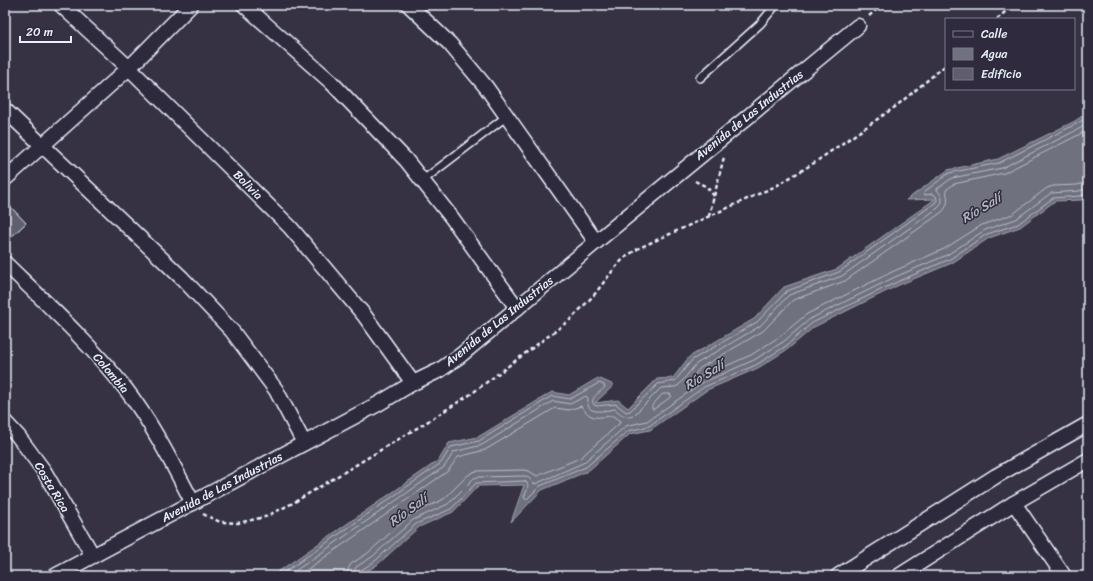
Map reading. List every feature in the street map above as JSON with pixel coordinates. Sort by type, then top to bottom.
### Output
[{"type":"street","name":"Bolivia","points":[[61,5],[129,68],[290,227],[364,316],[413,383]]},
{"type":"street","points":[[5,179],[129,68],[191,5]]},
{"type":"street","points":[[244,5],[331,82],[406,160],[452,218],[517,308]]},
{"type":"street","points":[[409,5],[450,44],[486,87],[596,242]]},
{"type":"street","name":"Avenida de Las Industrias","points":[[55,576],[378,404],[413,383],[440,370],[461,355],[858,26]]},
{"type":"street","points":[[5,110],[182,278],[232,331],[276,390],[304,443]]},
{"type":"street","name":"Colombia","points":[[5,263],[85,343],[125,388],[154,430],[193,502]]},
{"type":"street","name":"Costa Rica","points":[[5,422],[18,436],[44,471],[93,556]]},
{"type":"street","points":[[838,576],[996,476],[1088,424]]},
{"type":"street","points":[[899,576],[1014,503],[1088,460]]},
{"type":"street","points":[[1014,503],[1064,576]]},
{"type":"lane","points":[[700,78],[760,24],[776,5]]},
{"type":"lane","points":[[422,181],[507,116]]},
{"type":"path","points":[[998,18],[1013,5]]},
{"type":"path","points":[[193,502],[204,515],[220,522],[238,523],[265,517],[293,503],[471,394],[571,319],[594,295],[624,258],[639,248],[776,186],[814,163],[895,107],[945,67]]},
{"type":"path","points":[[709,217],[724,161],[730,131]]},
{"type":"path","points":[[677,175],[699,182],[707,187],[714,196]]},
{"type":"water","name":"Río Salí","points":[[1088,112],[1088,197],[1081,200],[1055,201],[1020,227],[989,238],[952,263],[899,285],[814,327],[788,349],[758,368],[707,390],[650,430],[630,434],[588,471],[542,490],[511,522],[524,485],[478,486],[453,512],[419,527],[377,565],[359,576],[272,576],[439,460],[449,443],[478,437],[552,392],[569,395],[598,378],[614,385],[595,403],[618,400],[628,408],[657,379],[673,378],[689,357],[754,319],[784,287],[837,269],[935,199],[906,200],[948,170],[998,159],[1075,121]]},
{"type":"building","points":[[7,203],[26,223],[5,243],[5,205]]}]
